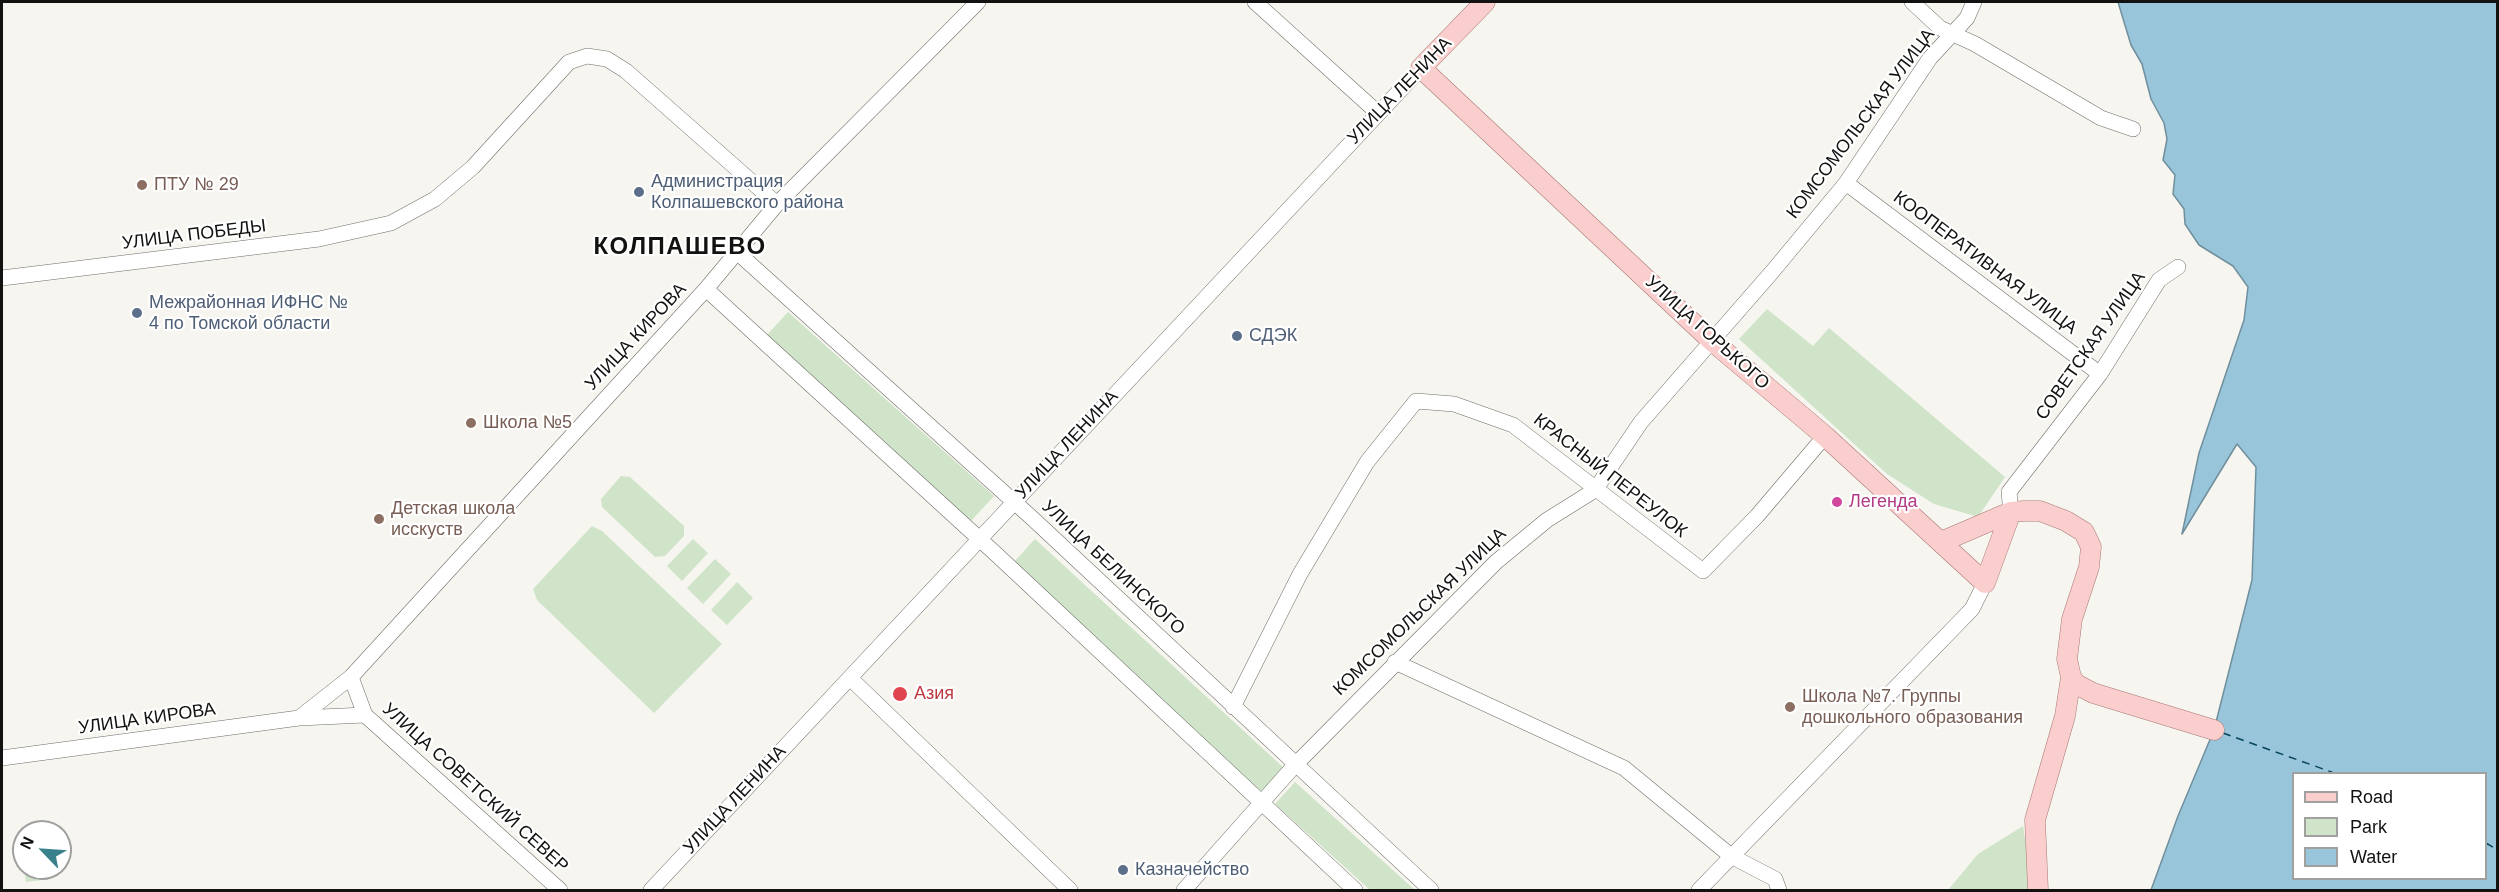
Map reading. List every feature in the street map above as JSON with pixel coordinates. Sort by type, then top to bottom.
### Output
[{"type":"main road","name":"УЛИЦА ЛЕНИНА","points":[[1421,68],[1485,2]]},
{"type":"main road","name":"УЛИЦА ГОРЬКОГО","points":[[1421,68],[1711,340],[1825,436],[1985,583]]},
{"type":"main road","points":[[1941,542],[2011,512],[2040,511],[2066,521],[2084,532],[2091,547],[2089,567],[2072,619],[2067,659],[2071,677],[2065,716],[2035,820],[2038,891]]},
{"type":"main road","points":[[1985,583],[2011,512]]},
{"type":"main road","points":[[2071,677],[2076,684],[2093,693],[2214,730]]},
{"type":"street","name":"УЛИЦА КИРОВА","points":[[299,718],[351,677],[706,290],[777,204],[978,2]]},
{"type":"street","points":[[1255,2],[1378,112]]},
{"type":"street","points":[[1912,2],[1940,28],[1975,44],[2063,98],[2101,118],[2133,129]]},
{"type":"street","name":"КОМСОМОЛЬСКАЯ УЛИЦА","points":[[1184,891],[1295,765],[1496,562],[1547,520],[1594,490],[1641,422],[1846,183],[1930,58],[1943,41],[1953,34],[1967,18],[1974,2]]},
{"type":"street","name":"УЛИЦА ПОБЕДЫ","points":[[2,278],[319,239],[391,223],[435,198],[472,167],[569,62],[587,56],[608,59],[626,71],[777,204]]},
{"type":"street","name":"УЛИЦА ЛЕНИНА","points":[[651,891],[1421,68]]},
{"type":"street","name":"КООПЕРАТИВНАЯ УЛИЦА","points":[[1846,183],[2100,375]]},
{"type":"street","name":"УЛИЦА БЕЛИНСКОГО","points":[[738,253],[1014,502],[1431,891]]},
{"type":"street","name":"СОВЕТСКАЯ УЛИЦА","points":[[2011,512],[2009,492],[2100,375],[2159,280],[2178,267]]},
{"type":"street","points":[[706,290],[980,539],[1354,891]]},
{"type":"street","name":"КРАСНЫЙ ПЕРЕУЛОК","points":[[1233,707],[1300,574],[1367,462],[1416,401],[1454,404],[1513,425],[1594,490],[1703,572],[1757,516],[1825,436]]},
{"type":"street","points":[[1699,891],[1972,609],[1985,583]]},
{"type":"street","points":[[1395,662],[1624,768],[1731,856],[1775,879],[1779,891]]},
{"type":"street","points":[[351,677],[364,715]]},
{"type":"street","points":[[850,678],[1070,891]]},
{"type":"street","name":"УЛИЦА КИРОВА","points":[[2,758],[299,718],[364,715]]},
{"type":"street","name":"УЛИЦА СОВЕТСКИЙ СЕВЕР","points":[[364,715],[560,891]]},
{"type":"green space","points":[[1767,309],[1813,346],[1829,328],[2005,477],[1978,517],[1934,504],[1887,474],[1739,339]]},
{"type":"green space","points":[[788,312],[994,496],[971,521],[767,335]]},
{"type":"green space","points":[[621,476],[630,477],[684,526],[684,536],[665,556],[655,557],[602,507],[601,499]]},
{"type":"green space","points":[[592,526],[602,531],[722,644],[654,713],[537,600],[533,589]]},
{"type":"green space","points":[[693,539],[708,553],[682,581],[667,566]]},
{"type":"green space","points":[[1035,539],[1284,768],[1261,792],[1013,563]]},
{"type":"green space","points":[[715,559],[731,574],[703,604],[687,588]]},
{"type":"green space","points":[[737,582],[753,598],[727,625],[711,610]]},
{"type":"green space","points":[[1295,782],[1415,890],[1370,890],[1275,804]]},
{"type":"green space","points":[[2023,826],[2033,890],[1948,890],[1978,854]]},
{"type":"water","points":[[2118,2],[2497,2],[2497,890],[2151,890],[2178,816],[2214,730],[2252,580],[2256,467],[2237,444],[2182,534],[2199,453],[2244,320],[2248,287],[2233,266],[2199,245],[2185,224],[2184,209],[2173,194],[2175,175],[2163,160],[2167,139],[2164,123],[2151,99],[2142,64],[2131,45]]},
{"type":"ferry route","points":[[2223,733],[2331,772]]},
{"type":"ferry route","points":[[2487,844],[2498,850]]},
{"type":"place","name":"ПТУ № 29","points":[[142,185]]},
{"type":"place","name":"Администрация Колпашевского района","points":[[639,192]]},
{"type":"place","name":"Межрайонная ИФНС № 4 по Томской области","points":[[137,313]]},
{"type":"place","name":"СДЭК","points":[[1237,336]]},
{"type":"place","name":"Школа №5","points":[[471,423]]},
{"type":"place","name":"Легенда","points":[[1837,502]]},
{"type":"place","name":"Детская школа исскуств","points":[[379,519]]},
{"type":"place","name":"Азия","points":[[900,694]]},
{"type":"place","name":"Школа №7. Группы дошкольного образования","points":[[1790,707]]},
{"type":"place","name":"Казначейство","points":[[1123,870]]},
{"type":"district","name":"КОЛПАШЕВО","points":[[680,247]]}]
